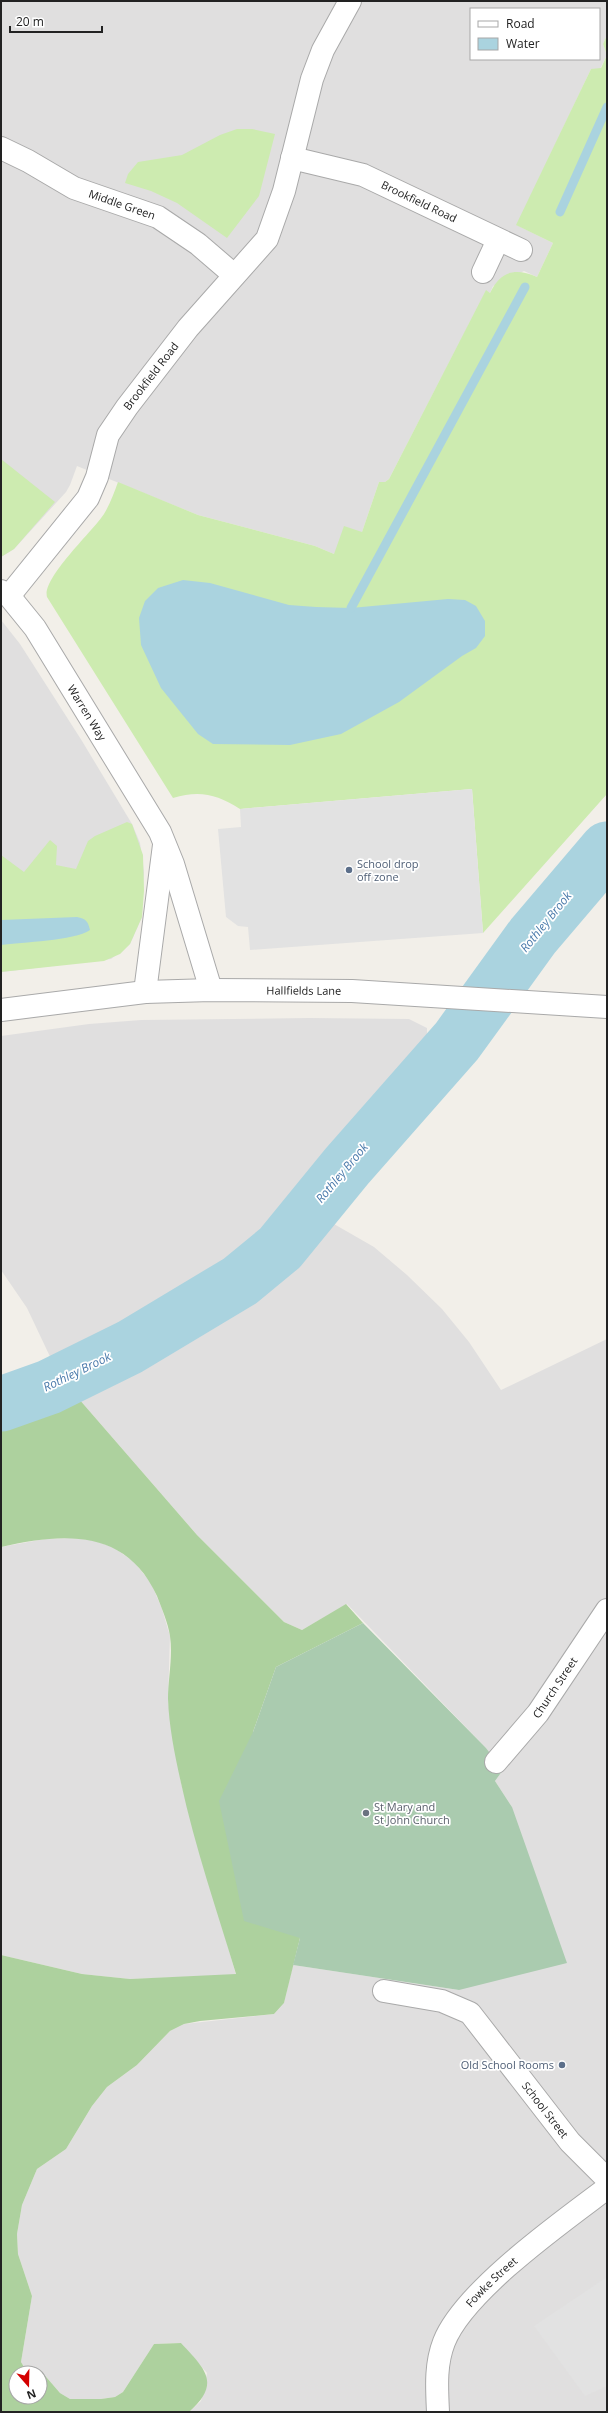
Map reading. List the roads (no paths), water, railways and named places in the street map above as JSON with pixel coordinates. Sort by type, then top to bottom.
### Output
[{"type":"street","name":"Brookfield Road","points":[[5,594],[88,498],[97,477],[108,435],[127,407],[188,328],[267,239],[272,229],[292,158],[312,79],[323,50],[350,1]]},
{"type":"street","name":"Middle Green","points":[[1,148],[28,160],[74,188],[158,216],[198,244],[234,275]]},
{"type":"street","name":"Brookfield Road","points":[[292,158],[363,176],[521,250]]},
{"type":"street","points":[[483,272],[498,240]]},
{"type":"street","name":"Warren Way","points":[[5,594],[35,628],[125,773],[164,841],[173,864],[211,990]]},
{"type":"street","points":[[145,992],[164,841]]},
{"type":"street","name":"Hallfields Lane","points":[[1,1010],[145,992],[211,990],[352,991],[431,998],[607,1007]]},
{"type":"street","name":"Church Street","points":[[496,1762],[538,1713],[607,1610]]},
{"type":"street","name":"School Street","points":[[384,1991],[442,2001],[470,2013],[561,2132],[607,2179]]},
{"type":"street","name":"Fowke Street","points":[[438,2412],[440,2356],[444,2341],[456,2320],[485,2287],[607,2188]]},
{"type":"water","points":[[183,580],[210,583],[289,605],[316,607],[351,608],[448,599],[465,600],[476,606],[485,621],[485,636],[476,648],[462,656],[399,702],[341,734],[290,745],[213,744],[198,734],[161,688],[141,645],[139,618],[145,601],[158,588]]},
{"type":"water","points":[[77,917],[86,921],[90,930],[72,937],[1,945],[1,920]]},
{"type":"waterway","points":[[560,212],[607,107]]},
{"type":"waterway","points":[[351,608],[525,287]]},
{"type":"waterway","name":"Rothley Brook","points":[[1,1404],[49,1387],[130,1347],[240,1281],[280,1248],[347,1166],[457,1041],[533,936],[607,849]]},
{"type":"place","name":"School drop off zone","points":[[349,870]]},
{"type":"place","name":"St Mary and St John Church","points":[[366,1813]]},
{"type":"place","name":"Old School Rooms","points":[[562,2065]]}]
